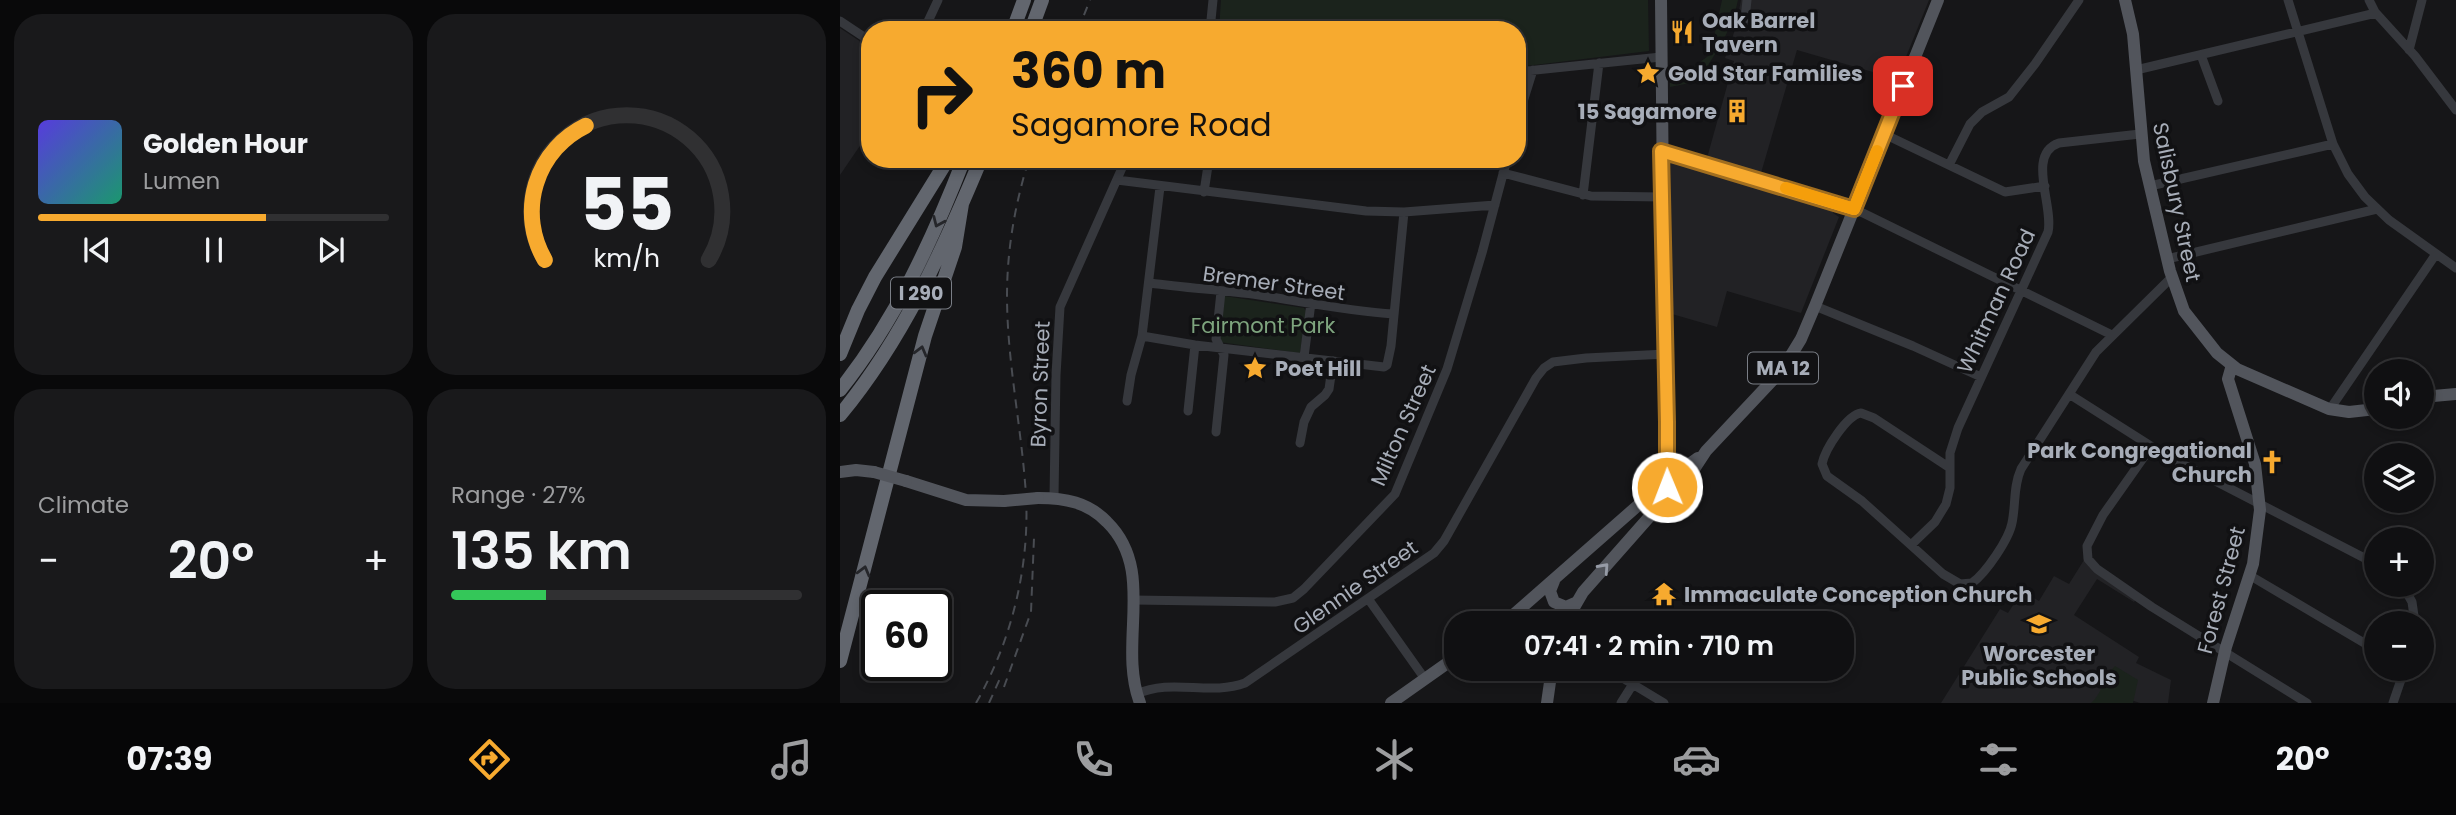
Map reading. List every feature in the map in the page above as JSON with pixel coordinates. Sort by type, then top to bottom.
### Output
[{"type":"highway","points":[[1016,21],[1024,0]]},
{"type":"highway","points":[[1034,21],[1042,0]]},
{"type":"highway","points":[[840,354],[863,299],[942,168]]},
{"type":"highway","name":"I 290","points":[[840,390],[872,346],[901,298],[960,168]]},
{"type":"highway","name":"I 290","points":[[840,415],[882,359],[908,316],[934,269],[977,168]]},
{"type":"highway","points":[[840,661],[925,336],[955,247],[962,204]]},
{"type":"highway","points":[[840,328],[863,299]]},
{"type":"main road","points":[[1658,507],[1666,495],[1667,480],[1661,0]]},
{"type":"main road","name":"MA 12","points":[[1571,611],[1658,507],[1685,483],[1706,451],[1782,370],[1797,347],[1938,0]]},
{"type":"main road","name":"Salisbury Street","points":[[2127,1],[2132,23],[2140,134],[2167,259],[2181,304],[2217,353],[2232,365],[2330,409],[2349,412],[2364,410]]},
{"type":"main road","name":"Forest Street","points":[[2213,703],[2225,651],[2249,575],[2259,528],[2260,505],[2255,464],[2228,379],[2232,365]]},
{"type":"main road","points":[[2434,396],[2456,394]]},
{"type":"main road","name":"MA 12","points":[[1518,611],[1667,480],[1706,451]]},
{"type":"main road","points":[[1620,523],[1648,488],[1666,453]]},
{"type":"main road","points":[[840,472],[874,472],[965,500],[1004,501],[1054,497],[1089,507],[1100,515],[1118,534],[1132,563],[1132,668],[1138,699]]},
{"type":"main road","points":[[1554,580],[1550,592],[1554,602],[1566,607],[1575,603]]},
{"type":"main road","points":[[1391,703],[1444,666]]},
{"type":"main road","points":[[1547,703],[1550,681]]},
{"type":"street","points":[[928,21],[938,0]]},
{"type":"street","points":[[1211,21],[1213,0]]},
{"type":"street","points":[[1745,19],[1747,0]]},
{"type":"street","points":[[1949,165],[1970,124],[1982,112],[2009,97],[2079,0]]},
{"type":"street","points":[[2288,0],[2333,144],[2348,174],[2377,209],[2408,235],[2456,268]]},
{"type":"street","points":[[2369,0],[2376,13],[2410,50],[2456,110]]},
{"type":"street","points":[[2410,50],[2422,0]]},
{"type":"street","points":[[2136,70],[2376,13]]},
{"type":"street","points":[[840,21],[861,35]]},
{"type":"street","points":[[2201,55],[2218,102]]},
{"type":"street","points":[[1526,71],[1661,57]]},
{"type":"street","points":[[1583,195],[1600,63]]},
{"type":"street","points":[[1526,92],[1533,70]]},
{"type":"street","points":[[1884,134],[2005,192],[2045,186]]},
{"type":"street","name":"Whitman Road","points":[[1911,545],[1944,509],[1950,488],[1952,446],[2049,228],[2042,161],[2046,152],[2059,143],[2140,134]]},
{"type":"street","points":[[2150,186],[2333,144]]},
{"type":"street","points":[[1661,151],[1854,209],[2112,335]]},
{"type":"street","name":"Byron Street","points":[[1054,497],[1060,307],[1121,168]]},
{"type":"street","points":[[1205,191],[1208,168]]},
{"type":"street","name":"Milton Street","points":[[1133,600],[1247,603],[1286,601],[1304,589],[1395,494],[1447,369],[1504,168]]},
{"type":"street","points":[[1503,173],[1583,195],[1613,198],[1662,197]]},
{"type":"street","points":[[1116,180],[1366,211],[1404,212],[1495,205]]},
{"type":"street","points":[[1126,401],[1142,336],[1160,187]]},
{"type":"street","points":[[2167,259],[2377,209]]},
{"type":"street","points":[[1142,336],[1384,368],[1389,360],[1391,346],[1404,212]]},
{"type":"street","points":[[2330,409],[2436,254]]},
{"type":"street","points":[[1950,468],[1861,412],[1850,417],[1824,456],[1822,468],[1827,476],[1862,501],[1943,574],[1956,582],[1968,584],[1978,578],[2011,528],[2015,490],[2021,469],[2096,352],[2172,277]]},
{"type":"street","name":"Bremer Street","points":[[1150,283],[1311,303],[1359,312],[1394,314]]},
{"type":"street","points":[[1216,432],[1224,355],[1216,339],[1221,292]]},
{"type":"street","points":[[1304,357],[1311,303]]},
{"type":"street","points":[[1815,306],[1981,377]]},
{"type":"street","points":[[1188,411],[1195,345]]},
{"type":"street","name":"Glennie Street","points":[[1138,699],[1162,687],[1218,688],[1245,684],[1369,600],[1440,547],[1526,396],[1547,365],[1563,360],[1666,354]]},
{"type":"street","points":[[1300,443],[1304,422],[1311,407],[1325,396],[1329,389],[1333,361]]},
{"type":"street","points":[[2069,394],[2151,447],[2364,558]]},
{"type":"street","points":[[2151,447],[2103,514],[2087,546],[2087,557],[2097,569],[2152,607],[2307,703]]},
{"type":"street","points":[[2249,575],[2364,643]]},
{"type":"street","points":[[1369,600],[1425,679]]},
{"type":"street","points":[[1628,681],[1664,703]]},
{"type":"street","points":[[2393,703],[2400,681]]},
{"type":"street","points":[[1621,703],[1633,684]]},
{"type":"shaded area","points":[[1741,0],[1929,0],[1897,79],[1797,50],[1761,173],[1707,158],[1734,61],[1725,58],[1736,27]]},
{"type":"shaded area","points":[[840,28],[861,42],[861,144],[840,175]]},
{"type":"shaded area","points":[[1670,160],[1834,208],[1833,213],[1839,217],[1801,313],[1727,291],[1717,327],[1672,314]]},
{"type":"shaded area","name":"Worcester Public Schools","points":[[2084,560],[2138,596],[2134,602],[2097,579],[2074,615],[2139,657],[2136,663],[2171,680],[2168,703],[2140,703],[2128,699],[2126,703],[1941,703],[2000,609],[2008,613],[2022,591],[2039,601],[2054,576],[2069,584]]},
{"type":"green space","points":[[1221,0],[1648,0],[1649,51],[1526,66],[1526,21],[1220,21]]},
{"type":"green space","points":[[1722,0],[1738,0],[1727,33],[1715,54],[1695,82],[1670,87],[1670,80],[1685,73],[1711,54],[1707,54],[1713,41]]},
{"type":"green space","name":"Fairmont Park","points":[[1224,296],[1304,308],[1306,311],[1300,353],[1219,342]]},
{"type":"green space","points":[[2115,666],[2138,680],[2133,703],[2091,703],[2098,695]]},
{"type":"railway","points":[[1082,21],[1090,0]]},
{"type":"railway","points":[[976,703],[1001,651],[1010,624],[1023,567],[1026,539],[1025,482],[1009,342],[1007,296],[1013,227],[1027,168]]},
{"type":"railway","points":[[1004,687],[1031,612],[1034,538]]},
{"type":"railway","points":[[989,703],[1002,674]]},
{"type":"slow traffic","points":[[1786,188],[1854,209],[1877,151]]},
{"type":"place","name":"Oak Barrel Tavern","points":[[1682,32]]},
{"type":"place","name":"Gold Star Families","points":[[1648,73]]},
{"type":"place","name":"15 Sagamore","points":[[1737,111]]},
{"type":"place","name":"Poet Hill","points":[[1255,368]]},
{"type":"place","name":"Park Congregational Church","points":[[2272,462]]},
{"type":"place","name":"Immaculate Conception Church","points":[[1664,594]]},
{"type":"place","name":"Worcester Public Schools","points":[[2039,624]]},
{"type":"route","points":[[1667,487],[1661,151],[1854,209],[1903,86]]}]
